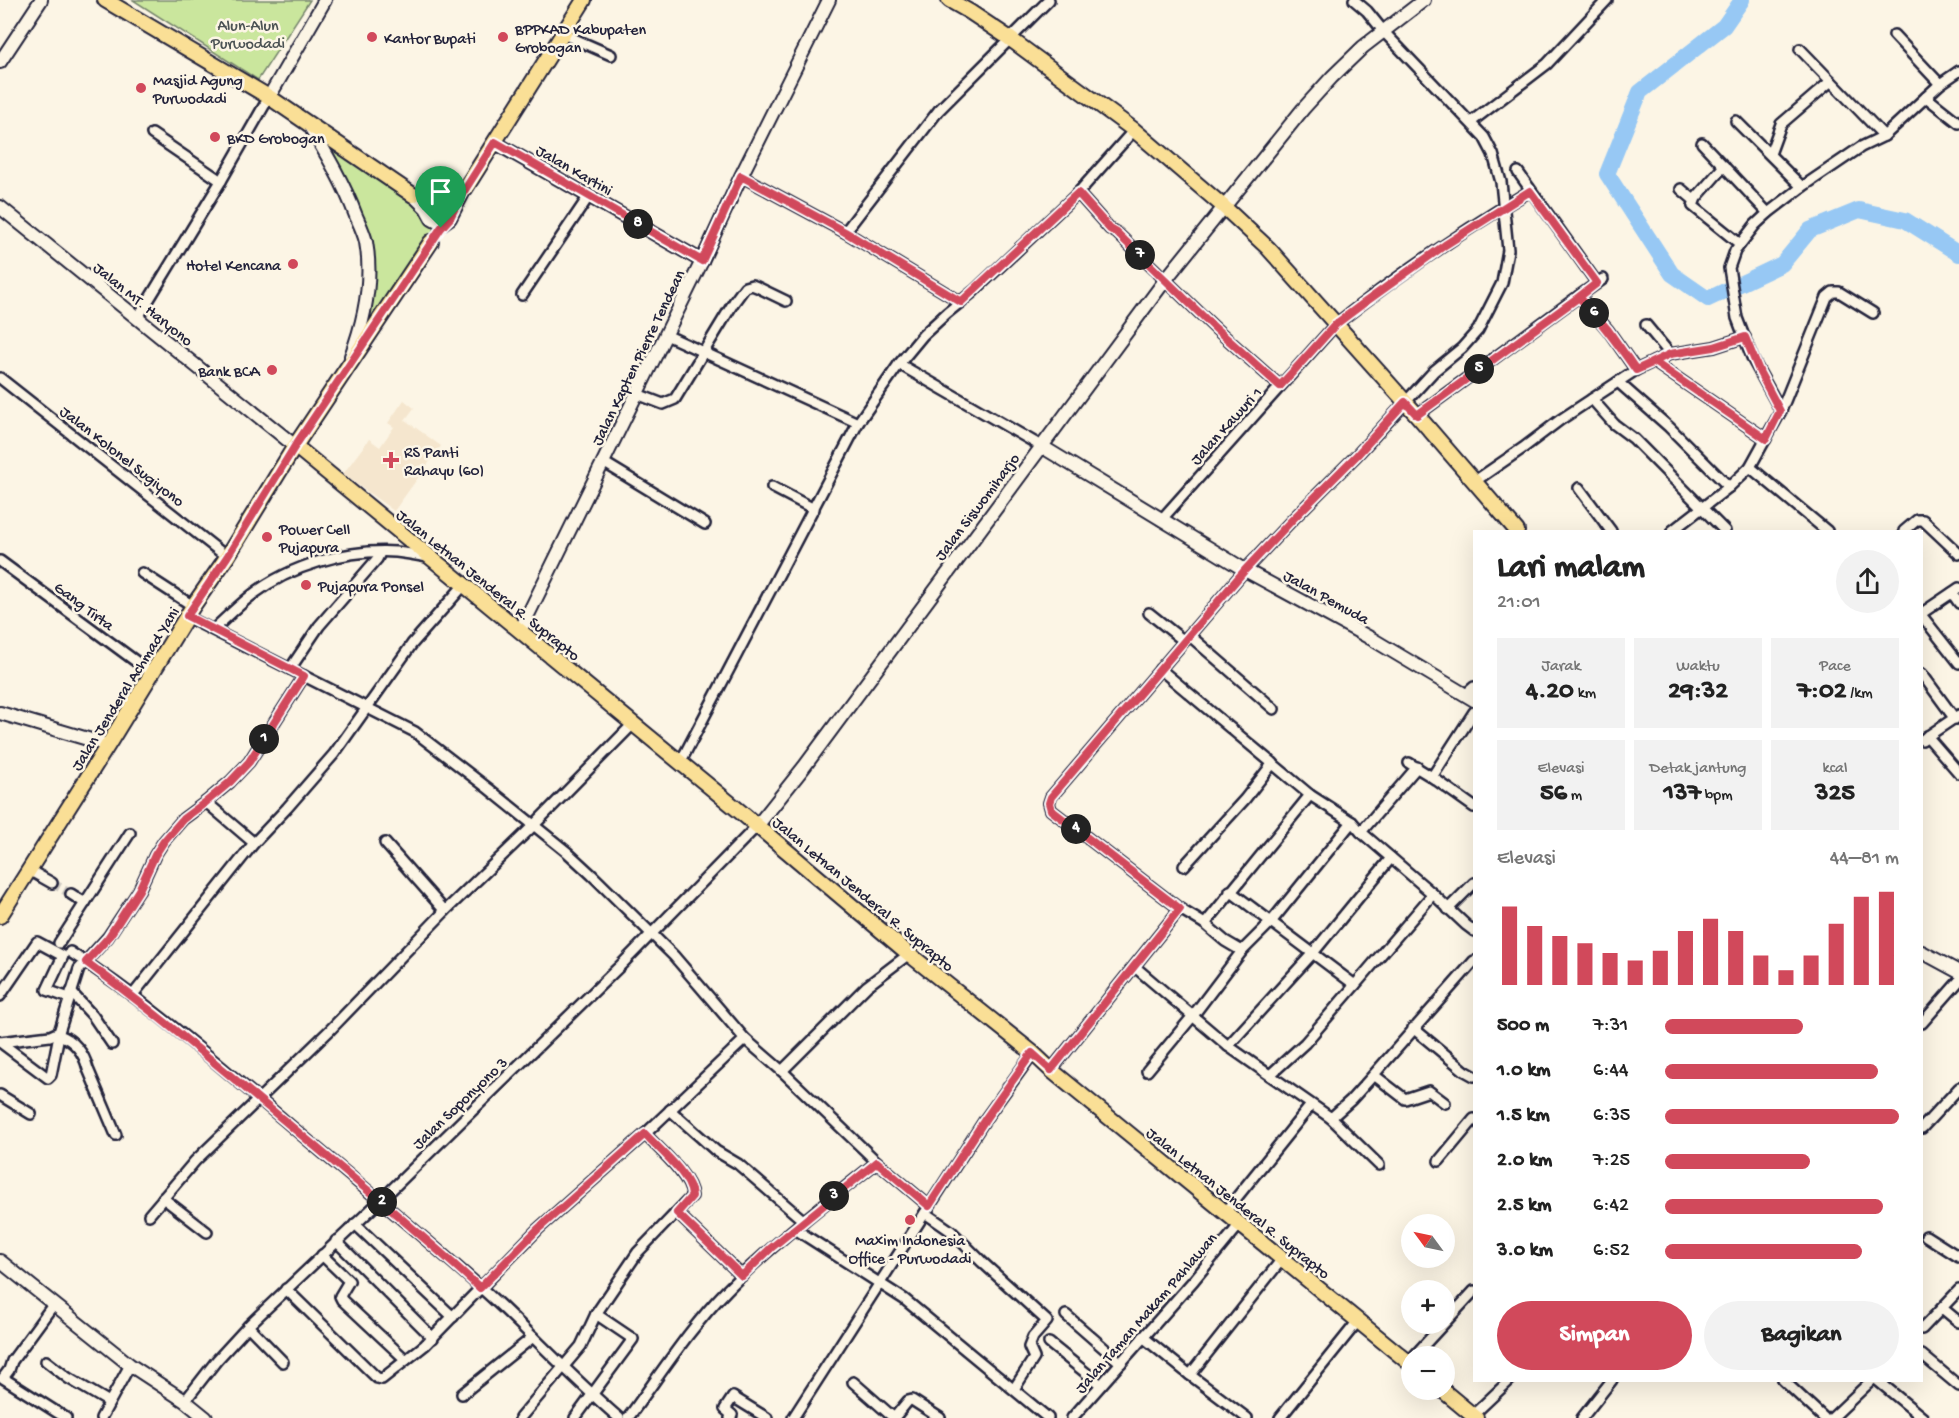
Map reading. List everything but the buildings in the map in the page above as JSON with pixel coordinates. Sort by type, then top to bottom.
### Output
[{"type":"main road","points":[[0,62],[41,0]]},
{"type":"main road","points":[[105,0],[269,97],[413,195],[423,203],[431,217],[434,226],[431,242]]},
{"type":"main road","points":[[269,97],[325,0]]},
{"type":"main road","points":[[431,242],[449,220],[465,189],[584,0]]},
{"type":"main road","name":"Jalan Kapten Pierre Tendean","points":[[520,631],[829,0]]},
{"type":"main road","points":[[949,0],[1010,38],[1134,130],[1268,248],[1516,530]]},
{"type":"main road","name":"Jalan Siswomiharjo","points":[[757,826],[1166,279],[1303,109],[1363,47],[1424,0]]},
{"type":"main road","points":[[307,122],[334,168],[366,240],[369,271],[366,309],[346,371]]},
{"type":"main road","name":"Jalan Kartini","points":[[495,142],[702,261]]},
{"type":"main road","points":[[413,195],[441,203],[449,202],[465,189]]},
{"type":"main road","points":[[431,217],[431,209],[441,203]]},
{"type":"main road","points":[[441,203],[450,209],[449,220]]},
{"type":"main road","name":"Jalan MT. Haryono","points":[[0,207],[295,446]]},
{"type":"main road","points":[[431,217],[441,224],[449,220]]},
{"type":"main road","name":"Jalan Jenderal Achmad Yani","points":[[0,916],[295,446],[431,242]]},
{"type":"main road","name":"Jalan Letnan Jenderal R. Suprapto","points":[[295,446],[909,954],[1358,1321],[1401,1353]]},
{"type":"main road","name":"Jalan Pemuda","points":[[1041,446],[1245,570],[1472,693]]},
{"type":"main road","points":[[0,713],[108,745]]},
{"type":"main road","points":[[1923,953],[1959,972]]},
{"type":"main road","points":[[1,1263],[130,1365],[206,1418]]},
{"type":"main road","points":[[1453,1400],[1470,1416]]},
{"type":"street","points":[[845,232],[939,110],[1049,0]]},
{"type":"street","points":[[1242,951],[1180,909],[1051,810],[1049,803],[1051,797],[1245,570],[1357,455],[1434,371],[1470,340],[1496,297],[1504,275],[1508,250],[1500,183],[1493,154],[1484,137],[1384,32],[1367,11],[1354,0]]},
{"type":"street","points":[[1471,123],[1547,64],[1607,0]]},
{"type":"street","points":[[563,34],[611,56]]},
{"type":"street","points":[[1894,35],[1940,84]]},
{"type":"street","points":[[1800,49],[1884,136]]},
{"type":"street","points":[[1780,411],[1756,366],[1737,318],[1729,268],[1735,251],[1768,213],[1861,147],[1884,136],[1940,84],[1959,71]]},
{"type":"street","points":[[1770,154],[1781,124],[1831,81]]},
{"type":"street","points":[[137,319],[269,97]]},
{"type":"street","points":[[1926,97],[1959,123]]},
{"type":"street","points":[[1736,121],[1802,187]]},
{"type":"street","points":[[680,763],[858,423],[899,364],[923,335],[1078,193],[1134,130]]},
{"type":"street","points":[[152,134],[221,181]]},
{"type":"street","points":[[1702,143],[1768,213]]},
{"type":"street","points":[[1724,166],[1694,200],[1694,206],[1740,243]]},
{"type":"street","points":[[1417,415],[1600,281],[1530,191],[1518,172]]},
{"type":"street","points":[[741,176],[845,232],[961,302]]},
{"type":"street","points":[[1681,189],[1694,200]]},
{"type":"street","name":"Jalan Kawuri 1","points":[[1161,520],[1336,324],[1445,245],[1530,191]]},
{"type":"street","points":[[1078,193],[1110,229],[1117,233],[1215,328],[1280,386]]},
{"type":"street","points":[[522,295],[589,196]]},
{"type":"street","points":[[637,394],[663,404],[675,399],[734,302],[746,287],[752,285],[786,301]]},
{"type":"street","points":[[1673,530],[1729,487],[1750,467],[1780,411],[1827,297],[1833,292],[1839,292],[1873,313]]},
{"type":"street","points":[[1579,297],[1603,323],[1636,370]]},
{"type":"street","points":[[1646,325],[1670,354]]},
{"type":"street","points":[[666,335],[858,423]]},
{"type":"street","points":[[1475,481],[1636,370],[1670,354],[1714,347],[1745,337]]},
{"type":"street","points":[[1654,362],[1766,439]]},
{"type":"street","points":[[899,364],[1041,446]]},
{"type":"street","name":"Jalan Kolonel Sugiyono","points":[[0,378],[227,557]]},
{"type":"street","points":[[1618,382],[1669,427],[1729,487]]},
{"type":"street","points":[[1592,399],[1614,424],[1634,439],[1724,530]]},
{"type":"street","points":[[603,462],[705,524]]},
{"type":"street","points":[[1750,467],[1826,530]]},
{"type":"street","points":[[772,487],[814,509]]},
{"type":"street","points":[[1579,488],[1610,530]]},
{"type":"street","points":[[1905,530],[1917,520],[1923,520],[1959,554]]},
{"type":"street","points":[[214,629],[253,594],[282,577],[316,562],[356,554],[394,552],[430,557]]},
{"type":"street","points":[[290,669],[319,626],[380,553]]},
{"type":"street","name":"Gang Tirta","points":[[0,561],[153,674]]},
{"type":"street","points":[[142,573],[214,629],[415,732],[567,852],[652,933],[746,1039],[1047,1321],[1033,1337],[1029,1347],[1034,1358],[1014,1389]]},
{"type":"street","points":[[132,996],[254,843],[334,754],[412,644],[464,585]]},
{"type":"street","points":[[1923,614],[1955,590],[1959,603]]},
{"type":"street","points":[[1149,613],[1187,638],[1274,709]]},
{"type":"street","points":[[1923,616],[1959,663]]},
{"type":"street","points":[[1160,669],[1310,795],[1352,822],[1473,930]]},
{"type":"street","points":[[1923,675],[1957,717],[1924,738],[1959,773]]},
{"type":"street","points":[[116,1135],[85,1057],[68,1038],[59,1033],[0,1042],[48,1078],[51,1076],[59,1033],[79,969],[108,938],[139,890],[164,841],[183,819],[230,782],[249,762],[304,676]]},
{"type":"street","points":[[1432,777],[1473,714]]},
{"type":"street","points":[[149,1215],[195,1161],[258,1097],[329,1031],[445,911],[633,724]]},
{"type":"street","points":[[1184,867],[1274,764]]},
{"type":"street","points":[[1361,832],[1413,765],[1473,806]]},
{"type":"street","points":[[1205,924],[1310,795]]},
{"type":"street","points":[[206,802],[254,843]]},
{"type":"street","points":[[1147,1071],[1242,951],[1271,922],[1352,822]]},
{"type":"street","name":"Jalan Soponyono 3","points":[[184,1401],[248,1326],[380,1201],[652,933],[757,826]]},
{"type":"street","points":[[59,943],[130,833]]},
{"type":"street","points":[[386,843],[445,911]]},
{"type":"street","points":[[1228,1046],[1313,953],[1391,858]]},
{"type":"street","points":[[29,870],[52,883]]},
{"type":"street","points":[[1448,909],[1473,884]]},
{"type":"street","points":[[1230,891],[1355,985]]},
{"type":"street","points":[[71,894],[85,903]]},
{"type":"street","points":[[1270,1075],[1305,1043],[1433,894]]},
{"type":"street","points":[[1051,1070],[1180,909]]},
{"type":"street","points":[[0,996],[36,942],[63,956],[47,990],[70,995],[93,1016],[112,1044]]},
{"type":"street","points":[[70,952],[132,996],[258,1097],[417,1230],[619,1418]]},
{"type":"street","points":[[782,1071],[872,982],[909,954]]},
{"type":"street","points":[[1330,1118],[1374,1075],[1473,962]]},
{"type":"street","points":[[1135,967],[1228,1046],[1330,1118],[1378,1165]]},
{"type":"street","points":[[1923,1022],[1959,981]]},
{"type":"street","points":[[1413,1028],[1473,1075]]},
{"type":"street","points":[[286,1289],[378,1379],[382,1379],[433,1338],[538,1229],[645,1134],[746,1039]]},
{"type":"street","points":[[793,1418],[986,1118],[1032,1053]]},
{"type":"street","points":[[1374,1075],[1405,1099],[1429,1091],[1445,1103]]},
{"type":"street","points":[[1923,1127],[1959,1088]]},
{"type":"street","points":[[0,1095],[31,1114]]},
{"type":"street","points":[[1225,1212],[1311,1105]]},
{"type":"street","points":[[670,1110],[716,1151],[738,1164],[804,1221]]},
{"type":"street","points":[[1439,1161],[1473,1120]]},
{"type":"street","points":[[520,1418],[581,1346],[596,1314],[638,1252],[692,1196],[692,1189],[687,1179],[645,1134]]},
{"type":"street","points":[[628,1418],[688,1335],[742,1276],[764,1254],[877,1162]]},
{"type":"street","points":[[163,1198],[207,1232]]},
{"type":"street","points":[[677,1213],[742,1276]]},
{"type":"street","points":[[355,1224],[453,1317]]},
{"type":"street","name":"Jalan Taman Makam Pahlawan","points":[[1072,1418],[1194,1280],[1240,1224]]},
{"type":"street","points":[[795,1229],[904,1299],[1048,1418]]},
{"type":"street","points":[[1926,1236],[1959,1257]]},
{"type":"street","points":[[336,1241],[433,1338]]},
{"type":"street","points":[[322,1255],[349,1281],[340,1296],[342,1300],[406,1360]]},
{"type":"street","points":[[1190,1375],[1282,1259]]},
{"type":"street","points":[[1923,1328],[1959,1290]]},
{"type":"street","points":[[1424,1346],[1473,1292]]},
{"type":"street","points":[[53,1305],[12,1361],[3,1378],[66,1418]]},
{"type":"street","points":[[1942,1308],[1959,1322]]},
{"type":"street","points":[[575,1418],[633,1339],[596,1314]]},
{"type":"street","points":[[1066,1314],[1121,1363]]},
{"type":"street","points":[[1280,1418],[1358,1321]]},
{"type":"street","points":[[248,1326],[283,1362]]},
{"type":"street","points":[[462,1394],[533,1337]]},
{"type":"street","points":[[1143,1337],[1243,1417]]},
{"type":"street","points":[[1048,1343],[1101,1385]]},
{"type":"street","points":[[1923,1356],[1959,1386]]},
{"type":"street","points":[[45,1361],[68,1378],[109,1402]]},
{"type":"street","points":[[101,1418],[130,1365]]},
{"type":"street","points":[[853,1382],[894,1418],[908,1401],[912,1400],[940,1418]]},
{"type":"street","points":[[1470,1416],[1508,1382]]},
{"type":"street","points":[[1582,1418],[1610,1382]]},
{"type":"street","points":[[1785,1382],[1824,1418]]},
{"type":"street","points":[[1832,1418],[1870,1382]]},
{"type":"street","points":[[1879,1382],[1923,1418]]},
{"type":"street","points":[[730,1418],[732,1414],[725,1408],[733,1397],[767,1418]]},
{"type":"shaded area","name":"RS Panti Rahayu (60)","points":[[404,400],[414,408],[405,420],[441,446],[394,511],[343,474],[369,439],[380,447],[394,427],[388,423]]},
{"type":"green space","name":"Alun-Alun Purwodadi","points":[[133,0],[310,0],[258,80]]},
{"type":"green space","points":[[308,123],[413,195],[434,226],[431,242],[360,336],[366,240]]},
{"type":"waterway","points":[[1742,0],[1724,26],[1640,92],[1607,174],[1672,274],[1708,299],[1782,264],[1810,230],[1859,210],[1905,220],[1959,254]]},
{"type":"tunnel","points":[[52,883],[71,894]]},
{"type":"place","name":"Kantor Bupati","points":[[372,37]]},
{"type":"place","name":"BPPKAD Kabupaten Grobogan","points":[[503,37]]},
{"type":"place","name":"Masjid Agung Purwodadi","points":[[141,88]]},
{"type":"place","name":"BKD Grobogan","points":[[215,137]]},
{"type":"place","name":"Hotel Kencana","points":[[293,264]]},
{"type":"place","name":"Bank BCA","points":[[272,370]]},
{"type":"place","name":"RS Panti Rahayu (60)","points":[[391,460]]},
{"type":"place","name":"Power Cell Pujapura","points":[[267,537]]},
{"type":"place","name":"Pujapura Ponsel","points":[[306,585]]},
{"type":"place","name":"Maxim Indonesia Office - Purwodadi","points":[[910,1220]]},
{"type":"route","points":[[441,228],[295,446],[227,557],[187,616],[304,676],[249,762],[230,782],[190,812],[171,831],[155,855],[139,890],[108,938],[86,962],[232,1075],[417,1230],[480,1288],[538,1229],[645,1134],[687,1179],[692,1189],[692,1196],[677,1213],[742,1276],[771,1248],[877,1162],[929,1206],[986,1118],[1032,1053],[1051,1070],[1180,909],[1051,810],[1049,803],[1051,797],[1245,570],[1405,402],[1417,415],[1579,297],[1598,317],[1636,370],[1654,362],[1766,439],[1780,411],[1753,360],[1745,337],[1714,347],[1670,354],[1636,370],[1608,330],[1598,317],[1579,297],[1597,283],[1530,191],[1445,245],[1336,324],[1280,386],[1215,328],[1117,233],[1110,229],[1078,193],[961,302],[845,232],[741,176],[702,261],[495,142],[459,199],[450,218],[441,228]]}]
